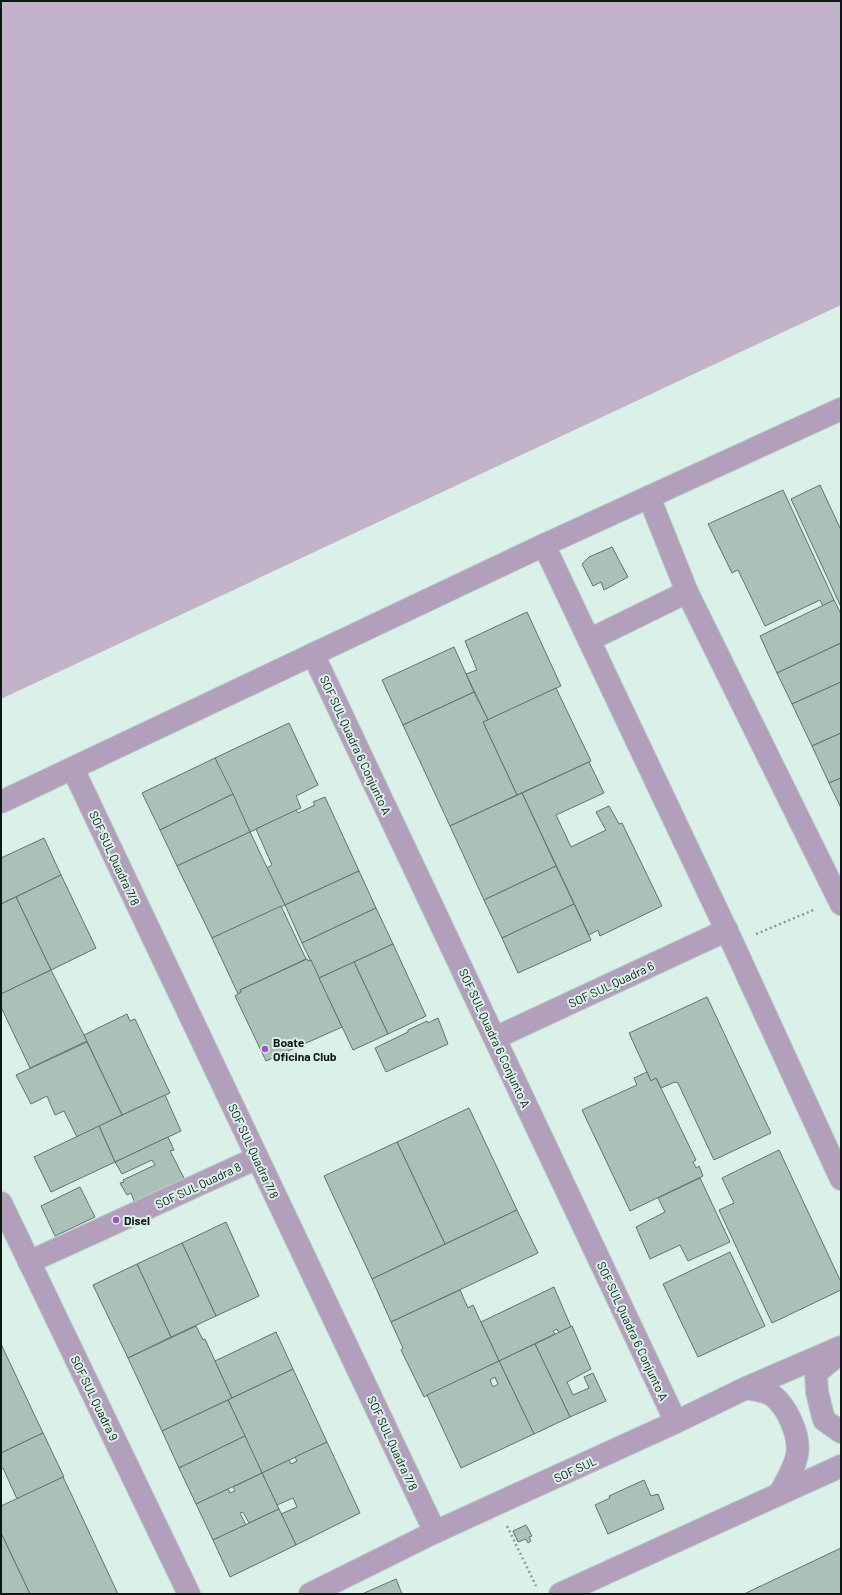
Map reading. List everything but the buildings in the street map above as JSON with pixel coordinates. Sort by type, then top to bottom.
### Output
[{"type":"street","points":[[1,802],[544,545],[841,409]]},
{"type":"street","points":[[649,497],[687,592],[838,891]]},
{"type":"street","points":[[544,545],[730,937],[841,1179]]},
{"type":"street","points":[[589,640],[687,592]]},
{"type":"street","name":"SOF SUL Quadra 6 Conjunto A","points":[[313,654],[676,1422]]},
{"type":"street","name":"SOF SUL Quadra 7/8","points":[[73,769],[435,1532]]},
{"type":"street","name":"SOF SUL Quadra 6","points":[[495,1038],[730,937]]},
{"type":"street","name":"SOF SUL Quadra 8","points":[[30,1262],[257,1158]]},
{"type":"street","name":"SOF SUL Quadra 9","points":[[1,1203],[189,1594]]},
{"type":"street","name":"SOF SUL","points":[[310,1594],[435,1532],[676,1422],[746,1388],[841,1347]]},
{"type":"street","points":[[841,1352],[816,1373],[817,1392],[824,1420],[841,1432]]},
{"type":"street","points":[[746,1388],[772,1395],[788,1412],[797,1434],[799,1450],[794,1466],[780,1493]]},
{"type":"street","points":[[560,1594],[841,1466]]},
{"type":"path","points":[[730,937],[838,891]]},
{"type":"path","points":[[497,1504],[536,1587]]},
{"type":"shaded area","points":[[1,1],[841,1],[841,305],[1,699]]},
{"type":"place","name":"Boate Oficina Club","points":[[265,1049]]},
{"type":"place","name":"Disel","points":[[116,1220]]}]
